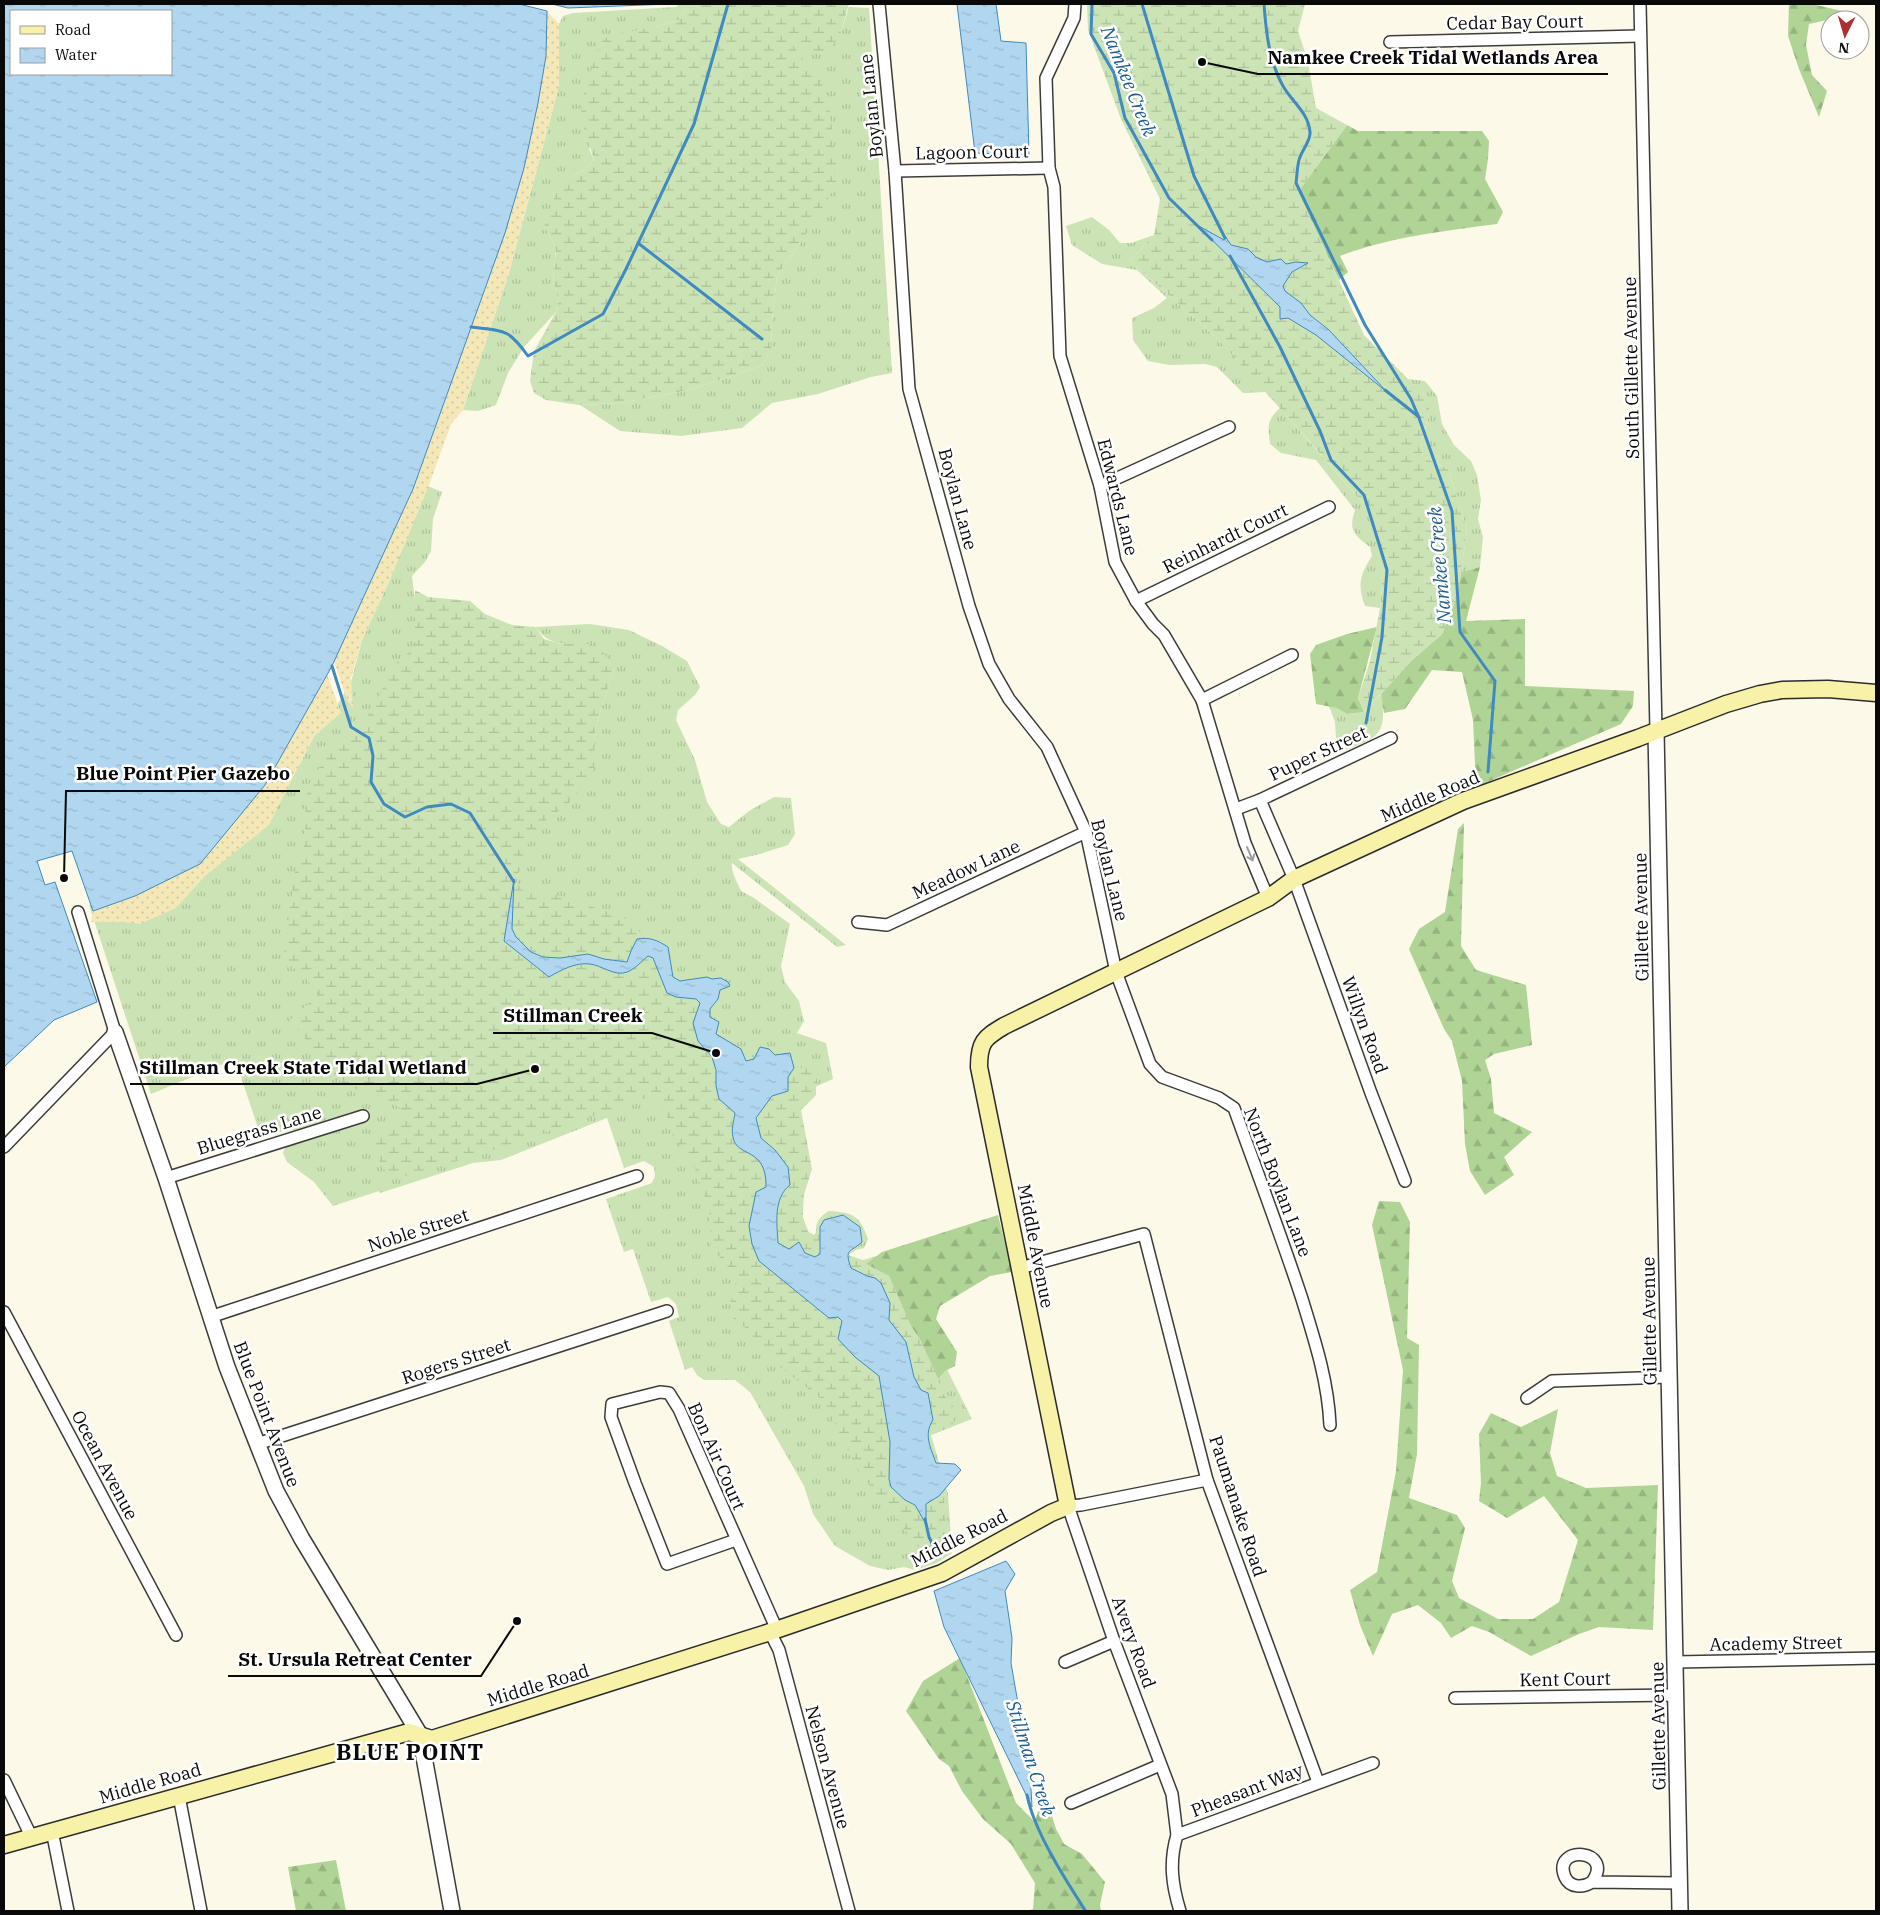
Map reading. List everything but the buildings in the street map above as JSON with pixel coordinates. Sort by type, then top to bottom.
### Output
[{"type":"main road","name":"Middle Road","points":[[1024,1016],[1268,898],[1294,880],[1462,801],[1726,704],[1760,694],[1782,690],[1828,689],[1876,693]]},
{"type":"main road","name":"Middle Avenue","points":[[1024,1016],[985,1038],[979,1054],[979,1067],[1068,1506]]},
{"type":"main road","name":"Middle Road","points":[[4,1845],[409,1732],[432,1739],[774,1631],[942,1573],[1051,1513],[1068,1506]]},
{"type":"street","name":"Boylan Lane","points":[[879,4],[895,171],[909,389],[969,606],[990,664],[1009,699],[1047,747],[1086,832],[1116,972]]},
{"type":"street","name":"Edwards Lane","points":[[1075,4],[1074,18],[1046,78],[1049,168],[1054,187],[1060,356],[1100,486],[1115,562],[1136,601],[1164,635],[1202,700],[1245,843],[1268,898]]},
{"type":"street","name":"South Gillette Avenue","points":[[1640,4],[1656,731]]},
{"type":"street","name":"Cedar Bay Court","points":[[1390,42],[1640,36]]},
{"type":"street","name":"Lagoon Court","points":[[895,171],[1049,168]]},
{"type":"street","points":[[1100,486],[1229,427]]},
{"type":"street","name":"Reinhardt Court","points":[[1136,601],[1329,507]]},
{"type":"street","points":[[1202,700],[1292,655]]},
{"type":"street","name":"Gillette Avenue","points":[[1656,731],[1680,1911]]},
{"type":"street","name":"Puper Street","points":[[1260,800],[1391,738]]},
{"type":"street","points":[[1236,809],[1260,800]]},
{"type":"street","name":"Willyn Road","points":[[1260,800],[1294,880],[1405,1181]]},
{"type":"street","name":"Meadow Lane","points":[[858,922],[887,925],[1086,832]]},
{"type":"street","name":"Blue Point Avenue","points":[[78,912],[115,1032],[166,1178],[227,1367],[276,1491],[302,1539],[420,1735],[452,1911]]},
{"type":"street","name":"North Boylan Lane","points":[[1116,972],[1150,1064],[1162,1077],[1219,1098],[1234,1108],[1289,1260],[1314,1336],[1327,1385],[1330,1425]]},
{"type":"street","points":[[4,1146],[115,1032]]},
{"type":"street","name":"Bluegrass Lane","points":[[166,1178],[363,1116]]},
{"type":"street","name":"Noble Street","points":[[210,1317],[637,1176]]},
{"type":"street","name":"Paumanake Road","points":[[1020,1268],[1144,1234],[1207,1480],[1318,1782]]},
{"type":"street","name":"Rogers Street","points":[[257,1444],[667,1311]]},
{"type":"street","name":"Ocean Avenue","points":[[4,1312],[176,1635]]},
{"type":"street","points":[[1527,1398],[1552,1381],[1669,1378]]},
{"type":"street","name":"Bon Air Court","points":[[660,1392],[669,1394],[679,1409],[736,1540],[666,1564],[611,1417],[612,1404],[660,1392]]},
{"type":"street","points":[[1068,1506],[1207,1480]]},
{"type":"street","name":"Avery Road","points":[[1068,1506],[1114,1641],[1170,1788]]},
{"type":"street","name":"Nelson Avenue","points":[[736,1540],[774,1631],[849,1911]]},
{"type":"street","points":[[1065,1662],[1114,1641]]},
{"type":"street","name":"Academy Street","points":[[1676,1662],[1876,1658]]},
{"type":"street","name":"Kent Court","points":[[1456,1698],[1675,1695]]},
{"type":"street","name":"Pheasant Way","points":[[1170,1788],[1177,1835],[1373,1763]]},
{"type":"street","points":[[1071,1803],[1160,1765]]},
{"type":"street","points":[[4,1780],[32,1836]]},
{"type":"street","points":[[180,1796],[201,1911]]},
{"type":"street","points":[[52,1831],[68,1911]]},
{"type":"street","points":[[1177,1835],[1172,1850],[1171,1871],[1180,1911]]},
{"type":"street","points":[[1592,1882],[1680,1883]]},
{"type":"green space","points":[[679,4],[690,4],[678,21],[654,27],[589,149],[594,160],[583,171],[565,180],[544,226],[556,247],[553,283],[559,296],[556,312],[524,347],[508,373],[496,405],[478,411],[463,410],[509,273],[559,86],[559,24],[563,16],[573,13],[676,7]]},
{"type":"green space","points":[[690,4],[849,4],[841,32],[831,48],[813,54],[791,43],[827,91],[838,175],[833,191],[777,276],[771,350],[761,366],[689,390],[620,403],[579,405],[546,400],[534,393],[530,381],[534,351],[556,312],[559,296],[553,283],[556,247],[544,226],[559,185],[583,171],[594,160],[583,126],[581,102],[600,43],[610,35],[678,21]]},
{"type":"green space","points":[[1087,4],[1305,4],[1298,31],[1308,62],[1316,108],[1347,125],[1298,192],[1364,335],[1429,400],[1429,415],[1421,442],[1423,457],[1448,469],[1467,530],[1458,594],[1442,634],[1413,659],[1364,712],[1358,698],[1370,661],[1380,608],[1384,560],[1368,509],[1217,338],[1130,261],[1154,235],[1160,199],[1121,119],[1088,30]]},
{"type":"green space","points":[[1789,4],[1812,4],[1838,10],[1820,10],[1820,22],[1809,24],[1806,45],[1812,75],[1827,91],[1819,117],[1799,69],[1788,36]]},
{"type":"green space","points":[[849,7],[869,8],[892,373],[871,377],[818,394],[772,403],[742,428],[681,436],[620,431],[580,405],[620,403],[689,390],[761,366],[771,349],[777,276],[799,245],[838,175],[832,138],[790,42],[841,32]]},
{"type":"green space","points":[[1347,125],[1358,131],[1482,131],[1489,141],[1485,179],[1503,212],[1497,224],[1398,239],[1359,249],[1340,256],[1348,272],[1339,280],[1298,192]]},
{"type":"green space","points":[[1092,217],[1109,230],[1120,243],[1131,243],[1154,235],[1130,261],[1217,338],[1266,392],[1243,393],[1217,367],[1205,364],[1169,365],[1148,361],[1133,340],[1132,318],[1154,308],[1167,298],[1137,270],[1102,264],[1072,245],[1066,226]]},
{"type":"green space","points":[[1408,379],[1425,381],[1437,396],[1442,424],[1454,445],[1471,461],[1477,475],[1481,500],[1478,519],[1483,537],[1480,567],[1461,572],[1467,530],[1448,469],[1423,457],[1421,442],[1429,415],[1429,401]]},
{"type":"green space","points":[[1280,408],[1368,509],[1384,560],[1380,608],[1365,606],[1361,592],[1362,574],[1372,556],[1370,547],[1356,535],[1352,527],[1355,510],[1316,460],[1281,453],[1270,444],[1270,420]]},
{"type":"green space","points":[[428,486],[442,492],[433,519],[431,551],[425,562],[412,576],[415,600],[594,743],[595,729],[614,669],[588,644],[558,643],[547,638],[535,627],[590,624],[629,630],[662,646],[687,661],[700,687],[695,695],[678,710],[676,720],[695,760],[707,802],[721,824],[729,827],[749,811],[774,797],[791,798],[795,834],[788,845],[738,859],[846,945],[837,947],[732,863],[732,870],[741,891],[790,924],[781,966],[785,982],[799,1001],[804,1021],[797,1033],[826,1043],[833,1079],[795,1096],[799,1208],[813,1243],[819,1244],[816,1225],[820,1218],[828,1211],[843,1212],[854,1216],[858,1220],[868,1239],[864,1248],[848,1255],[863,1260],[877,1256],[920,1316],[972,1419],[931,1435],[948,1494],[952,1553],[937,1563],[915,1570],[904,1567],[888,1570],[870,1566],[835,1546],[813,1514],[804,1486],[750,1392],[735,1380],[704,1380],[697,1375],[692,1367],[685,1370],[669,1321],[679,1317],[676,1304],[668,1297],[651,1302],[633,1249],[624,1252],[606,1199],[652,1183],[655,1176],[654,1167],[644,1161],[624,1168],[607,1118],[501,1160],[473,1163],[333,1206],[314,1182],[287,1162],[283,1153],[286,1146],[298,1142],[294,1130],[260,1134],[235,1059],[151,1094],[89,905],[131,898],[300,764],[314,736],[324,727],[351,682],[362,640],[388,584]]},
{"type":"green space","points":[[1480,567],[1466,621],[1525,619],[1525,686],[1634,691],[1633,706],[1621,724],[1476,787],[1473,720],[1462,672],[1432,670],[1405,709],[1384,713],[1381,694],[1411,661],[1442,634],[1458,594],[1461,572]]},
{"type":"green space","points":[[415,590],[428,597],[470,601],[485,614],[512,625],[535,627],[544,639],[561,644],[588,644],[604,653],[614,669],[595,729],[594,769],[582,788],[566,806],[546,820],[524,849],[521,869],[514,879],[522,890],[548,892],[623,917],[646,937],[637,940],[627,962],[604,959],[588,954],[560,958],[543,957],[531,952],[516,937],[504,941],[549,977],[566,967],[589,963],[615,972],[635,967],[648,956],[653,957],[667,993],[677,997],[696,999],[700,1003],[698,1041],[712,1057],[716,1070],[716,1086],[719,1099],[735,1113],[733,1136],[735,1142],[759,1161],[764,1167],[767,1176],[765,1192],[749,1226],[842,1321],[855,1357],[879,1376],[890,1442],[889,1479],[926,1504],[945,1490],[944,1504],[949,1550],[926,1554],[892,1515],[856,1467],[824,1401],[775,1363],[747,1329],[733,1318],[731,1301],[737,1277],[711,1247],[709,1207],[694,1166],[684,1148],[674,1141],[669,1121],[662,1106],[655,1098],[638,1099],[606,1112],[484,1153],[394,1179],[381,1166],[374,1137],[399,1121],[400,1108],[380,1096],[344,1086],[290,1020],[319,994],[303,975],[283,960],[295,872],[304,845],[305,804],[309,784],[325,758],[340,740],[363,723],[379,698],[388,672],[399,660],[415,648]]},
{"type":"green space","points":[[1377,627],[1358,698],[1364,712],[1347,714],[1337,708],[1316,704],[1310,654],[1316,645],[1347,634]]},
{"type":"green space","points":[[1381,694],[1383,720],[1376,735],[1337,754],[1335,722],[1329,706],[1347,714],[1364,712]]},
{"type":"green space","points":[[1464,823],[1461,946],[1476,970],[1526,985],[1532,1045],[1494,1054],[1485,1060],[1491,1079],[1494,1113],[1532,1132],[1504,1157],[1514,1175],[1485,1195],[1470,1171],[1465,1144],[1462,1081],[1452,1041],[1444,1029],[1409,949],[1419,929],[1445,912],[1458,829]]},
{"type":"green space","points":[[812,1067],[816,1071],[816,1095],[801,1110],[812,1169],[804,1195],[802,1228],[814,1235],[820,1227],[820,1255],[815,1257],[793,1247],[789,1249],[778,1243],[777,1211],[784,1189],[775,1150],[761,1138],[756,1118],[772,1096],[779,1095],[789,1084],[788,1077],[794,1068]]},
{"type":"green space","points":[[1379,1201],[1400,1202],[1410,1222],[1407,1338],[1419,1345],[1417,1454],[1409,1498],[1457,1515],[1465,1528],[1452,1581],[1459,1598],[1498,1619],[1533,1619],[1559,1602],[1578,1540],[1544,1496],[1507,1518],[1479,1501],[1481,1483],[1479,1434],[1491,1413],[1521,1427],[1558,1409],[1550,1453],[1557,1476],[1586,1488],[1658,1485],[1653,1630],[1599,1627],[1531,1656],[1489,1632],[1472,1626],[1451,1638],[1441,1623],[1418,1605],[1392,1614],[1373,1656],[1360,1625],[1350,1590],[1377,1572],[1396,1471],[1403,1370],[1372,1225]]},
{"type":"green space","points":[[998,1215],[1012,1272],[990,1276],[940,1306],[936,1319],[957,1352],[955,1366],[945,1371],[938,1379],[921,1341],[911,1326],[889,1276],[866,1264],[882,1252]]},
{"type":"green space","points":[[847,1257],[889,1276],[911,1326],[921,1341],[938,1379],[941,1391],[956,1410],[952,1427],[927,1436],[929,1426],[921,1390],[914,1377],[906,1342],[889,1320],[890,1303],[875,1278],[867,1277],[851,1268]]},
{"type":"green space","points":[[960,1658],[1016,1803],[1035,1822],[1044,1790],[1056,1829],[1064,1844],[1082,1854],[1105,1882],[1100,1905],[1101,1911],[1027,1911],[1033,1909],[1035,1883],[1011,1844],[983,1819],[962,1791],[949,1766],[939,1759],[906,1711],[923,1681]]},
{"type":"green space","points":[[336,1860],[346,1911],[296,1911],[288,1867]]},
{"type":"sand","points":[[547,11],[559,24],[559,86],[509,273],[463,410],[451,424],[428,488],[388,584],[362,640],[351,678],[353,708],[347,700],[334,661],[413,489],[505,233],[545,58]]},
{"type":"sand","points":[[327,674],[341,713],[314,736],[269,825],[205,876],[176,908],[140,924],[91,922],[93,911],[135,896],[200,864],[265,785]]},
{"type":"water","points":[[4,4],[519,4],[547,11],[546,56],[538,103],[524,168],[505,233],[413,489],[332,666],[265,785],[200,864],[135,896],[93,911],[72,851],[37,861],[45,885],[55,882],[97,1002],[54,1020],[4,1067]]},
{"type":"water","points":[[552,4],[669,4],[568,8]]},
{"type":"water","points":[[957,4],[996,4],[1001,41],[1026,43],[1029,155],[975,153]]},
{"type":"water","points":[[1197,225],[1224,240],[1225,236],[1231,245],[1248,249],[1256,257],[1267,262],[1281,259],[1286,264],[1296,262],[1308,263],[1292,272],[1283,286],[1285,291],[1301,303],[1310,315],[1329,330],[1387,392],[1316,335],[1288,318],[1280,319],[1280,307]]},
{"type":"water","points":[[514,879],[512,929],[516,937],[531,952],[543,957],[560,958],[588,954],[604,959],[627,962],[637,939],[646,938],[657,941],[668,947],[673,977],[680,981],[707,977],[712,979],[721,978],[728,982],[730,986],[720,990],[718,999],[710,1009],[710,1017],[719,1022],[716,1034],[741,1049],[746,1061],[754,1059],[760,1047],[769,1049],[775,1055],[790,1053],[794,1068],[788,1077],[788,1091],[772,1096],[756,1118],[761,1138],[775,1150],[788,1167],[790,1185],[785,1190],[778,1204],[778,1243],[789,1249],[799,1242],[805,1253],[815,1257],[820,1254],[820,1227],[824,1220],[843,1215],[860,1227],[862,1242],[848,1254],[851,1268],[875,1278],[881,1283],[890,1303],[889,1320],[906,1342],[914,1377],[921,1390],[928,1393],[933,1420],[928,1436],[936,1463],[955,1464],[961,1470],[939,1496],[926,1504],[926,1524],[915,1505],[905,1500],[891,1487],[889,1479],[890,1442],[879,1376],[855,1357],[838,1339],[842,1321],[838,1317],[829,1318],[759,1261],[752,1244],[749,1226],[756,1192],[766,1187],[765,1174],[762,1165],[757,1159],[735,1143],[732,1131],[735,1113],[719,1099],[716,1086],[716,1070],[712,1057],[698,1041],[693,1023],[700,1003],[696,999],[676,997],[667,993],[653,958],[648,956],[627,972],[618,973],[594,965],[579,964],[549,977],[504,941]]},
{"type":"water","points":[[1006,1561],[1015,1574],[1005,1591],[1012,1638],[1011,1663],[1030,1772],[1032,1807],[944,1627],[934,1591]]},
{"type":"waterway","points":[[471,327],[504,332],[515,340],[528,356],[603,314],[694,124],[728,4]]},
{"type":"waterway","name":"Namkee Creek","points":[[1092,4],[1091,34],[1114,73],[1125,118],[1169,198],[1212,240]]},
{"type":"waterway","name":"Namkee Creek","points":[[1142,4],[1194,176],[1225,238]]},
{"type":"waterway","points":[[1264,4],[1267,36],[1274,67],[1283,86],[1303,113],[1309,125],[1310,135],[1299,160],[1296,183],[1365,325],[1411,399],[1452,511],[1460,632],[1495,681],[1488,772]]},
{"type":"waterway","points":[[638,243],[762,339]]},
{"type":"waterway","name":"Namkee Creek","points":[[1230,256],[1280,347],[1320,431],[1331,460],[1364,495],[1387,570],[1382,637],[1366,723]]},
{"type":"waterway","name":"Namkee Creek","points":[[1385,390],[1419,417]]},
{"type":"waterway","name":"Stillman Creek","points":[[332,666],[351,727],[369,738],[373,756],[371,782],[384,804],[405,817],[427,807],[451,804],[470,813],[514,882]]},
{"type":"waterway","name":"Stillman Creek","points":[[925,1519],[929,1537],[936,1551]]},
{"type":"waterway","name":"Stillman Creek","points":[[1027,1795],[1043,1839],[1085,1910]]},
{"type":"place","name":"Namkee Creek Tidal Wetlands Area","points":[[1202,62]]},
{"type":"place","name":"Blue Point Pier Gazebo","points":[[64,878]]},
{"type":"place","name":"Stillman Creek","points":[[716,1053]]},
{"type":"place","name":"Stillman Creek State Tidal Wetland","points":[[535,1069]]},
{"type":"place","name":"St. Ursula Retreat Center","points":[[517,1621]]},
{"type":"district","name":"BLUE POINT","points":[[410,1751]]}]
